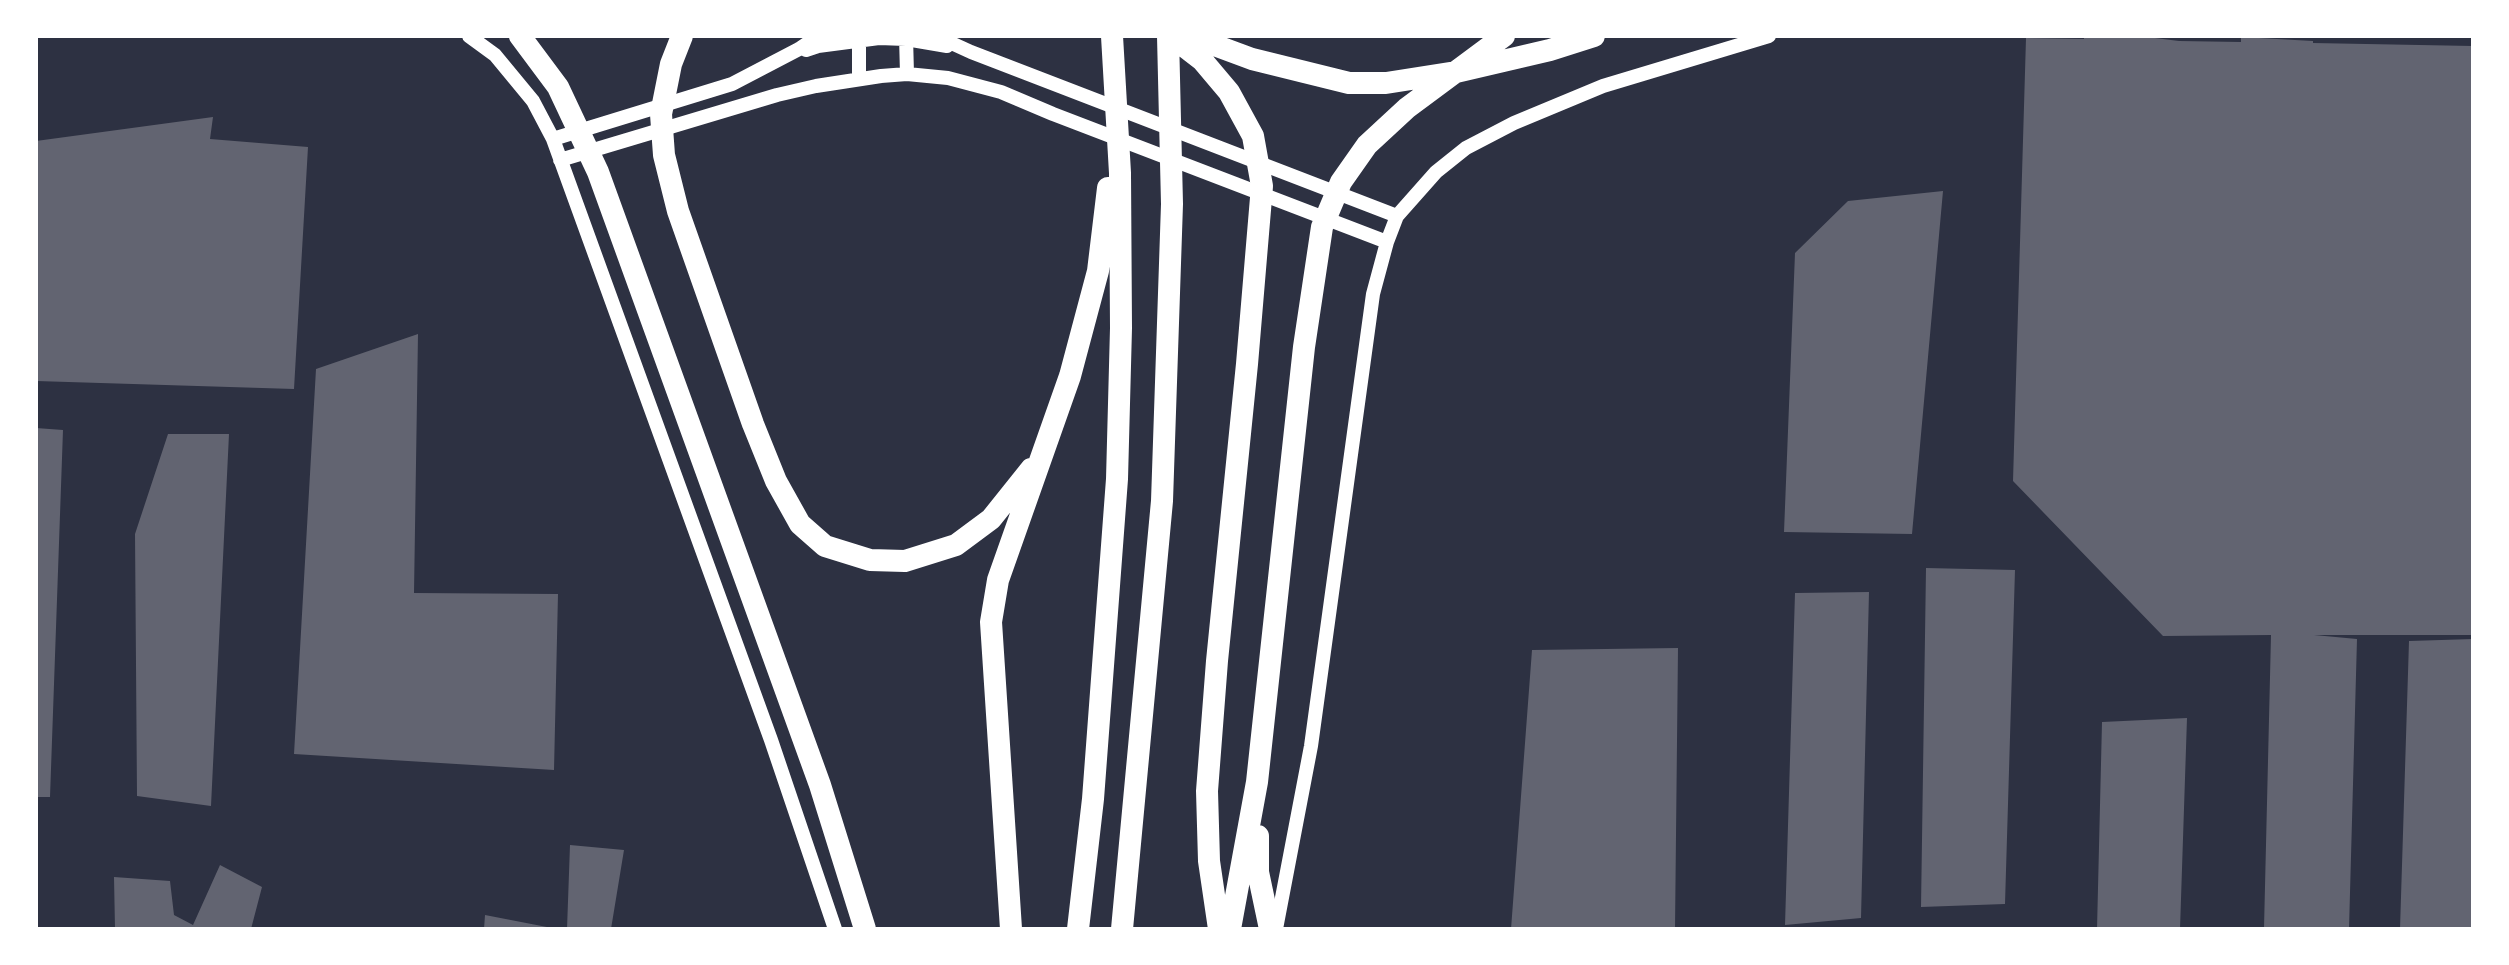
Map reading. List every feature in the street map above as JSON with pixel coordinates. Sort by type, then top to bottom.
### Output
[{"type":"highway","points":[[520,36],[558,87],[598,172],[820,785],[865,929]]},
{"type":"highway","points":[[682,36],[671,64],[661,114],[664,155],[678,211],[753,424],[776,481],[800,524],[825,546],[870,560],[905,561],[956,545],[991,519],[1040,459]]},
{"type":"highway","points":[[1122,929],[1162,501],[1172,204],[1169,36]]},
{"type":"highway","points":[[1169,36],[1202,60],[1229,92],[1253,136],[1262,186],[1207,791],[1209,861],[1219,929]]},
{"type":"highway","points":[[1190,36],[1252,59],[1349,83],[1386,83],[1456,72],[1550,50],[1594,36]]},
{"type":"highway","points":[[1230,929],[1257,782],[1304,347],[1322,227],[1341,182],[1367,145],[1407,108],[1504,36]]},
{"type":"highway","points":[[1011,929],[991,622],[998,580],[1070,376],[1098,271],[1110,179],[1113,46]]},
{"type":"highway","points":[[1078,929],[1093,799],[1117,479],[1121,328],[1120,173],[1113,46]]},
{"type":"highway","points":[[1257,782],[1258,872],[1270,929]]},
{"type":"street","points":[[469,36],[495,55],[533,101],[553,139],[771,740],[835,929]]},
{"type":"street","points":[[553,139],[732,84],[818,36]]},
{"type":"street","points":[[936,36],[1397,216]]},
{"type":"street","points":[[1276,929],[1311,746],[1373,294],[1397,216],[1436,172],[1466,148],[1514,123],[1603,86],[1769,36]]},
{"type":"street","points":[[783,58],[818,46],[859,38],[906,38],[971,52]]},
{"type":"street","points":[[859,38],[859,78]]},
{"type":"street","points":[[906,38],[907,74]]},
{"type":"street","points":[[560,160],[777,95],[859,78],[907,74],[948,78],[1001,92],[1387,242]]},
{"type":"building","points":[[2084,36],[2241,42],[2241,37],[2313,43],[2473,46],[2473,635],[2314,635],[2357,639],[2349,929],[2264,928],[2271,635],[2163,636],[2013,481],[2026,38],[2084,39]]},
{"type":"building","points":[[213,117],[210,139],[308,147],[294,389],[36,381],[36,141]]},
{"type":"building","points":[[1943,191],[1912,534],[1784,532],[1795,253],[1848,201]]},
{"type":"building","points":[[418,334],[414,593],[558,594],[554,770],[294,754],[316,369]]},
{"type":"building","points":[[36,428],[63,430],[50,797],[36,797]]},
{"type":"building","points":[[168,434],[229,434],[211,806],[137,796],[135,534]]},
{"type":"building","points":[[1926,568],[2015,570],[2005,904],[1921,907]]},
{"type":"building","points":[[1869,592],[1861,918],[1785,925],[1795,593]]},
{"type":"building","points":[[2473,639],[2473,929],[2400,929],[2409,641]]},
{"type":"building","points":[[1678,648],[1675,929],[1511,929],[1532,650]]},
{"type":"building","points":[[2187,718],[2180,929],[2097,929],[2102,722]]},
{"type":"building","points":[[570,845],[624,850],[611,929],[567,929]]},
{"type":"building","points":[[220,865],[262,887],[251,929],[115,929],[114,877],[170,881],[174,915],[193,925]]},
{"type":"building","points":[[485,915],[552,928],[552,929],[484,929]]}]
